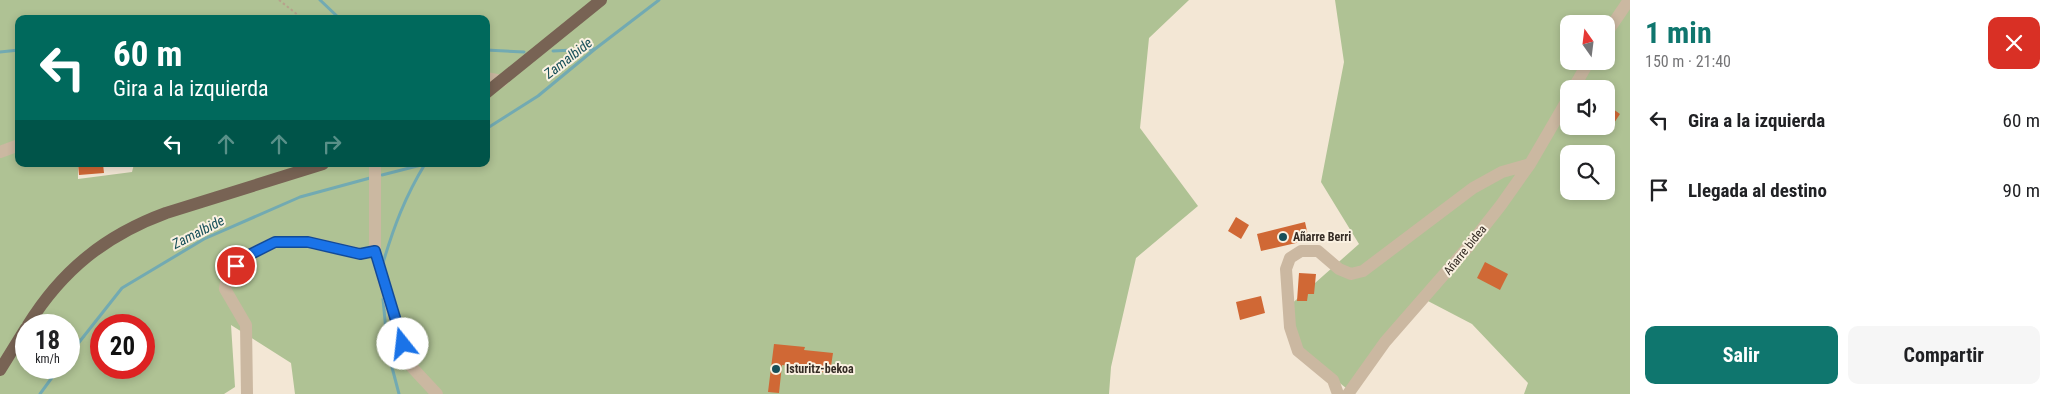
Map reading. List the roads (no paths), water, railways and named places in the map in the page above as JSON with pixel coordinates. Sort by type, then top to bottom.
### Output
[{"type":"main road","points":[[490,90],[601,0]]},
{"type":"main road","points":[[35,314],[49,294],[82,260],[115,236],[166,213],[313,167]]},
{"type":"main road","points":[[0,370],[15,346]]},
{"type":"street","points":[[1615,21],[1629,0]]},
{"type":"street","points":[[490,79],[502,81]]},
{"type":"street","name":"Añarre bidea","points":[[1348,394],[1385,342],[1468,246],[1530,164],[1560,112]]},
{"type":"street","points":[[0,152],[15,146]]},
{"type":"street","points":[[1338,394],[1333,380],[1298,351],[1290,327],[1286,269],[1290,258],[1301,252],[1318,252],[1339,269],[1351,274],[1363,270],[1473,188],[1502,172],[1530,164]]},
{"type":"street","points":[[374,173],[375,251],[382,268],[408,363],[437,394]]},
{"type":"street","points":[[246,394],[246,325],[225,289],[227,276],[245,257],[275,242],[308,242],[360,254],[375,251]]},
{"type":"waterway","points":[[320,0],[336,15]]},
{"type":"waterway","name":"Zamalbide","points":[[490,126],[538,96],[659,0]]},
{"type":"waterway","points":[[553,51],[594,49]]},
{"type":"waterway","points":[[0,52],[15,50]]},
{"type":"waterway","points":[[490,50],[524,52]]},
{"type":"waterway","name":"Zamalbide","points":[[382,175],[413,167]]},
{"type":"waterway","points":[[383,263],[401,212],[423,167]]},
{"type":"waterway","name":"Zamalbide","points":[[80,341],[122,288],[204,239],[300,197],[370,178]]},
{"type":"waterway","points":[[383,299],[388,352],[399,394]]},
{"type":"waterway","name":"Zamalbide","points":[[40,394],[51,379]]},
{"type":"place","name":"Añarre Berri","points":[[1283,237]]},
{"type":"place","name":"Isturitz-bekoa","points":[[776,369]]}]
